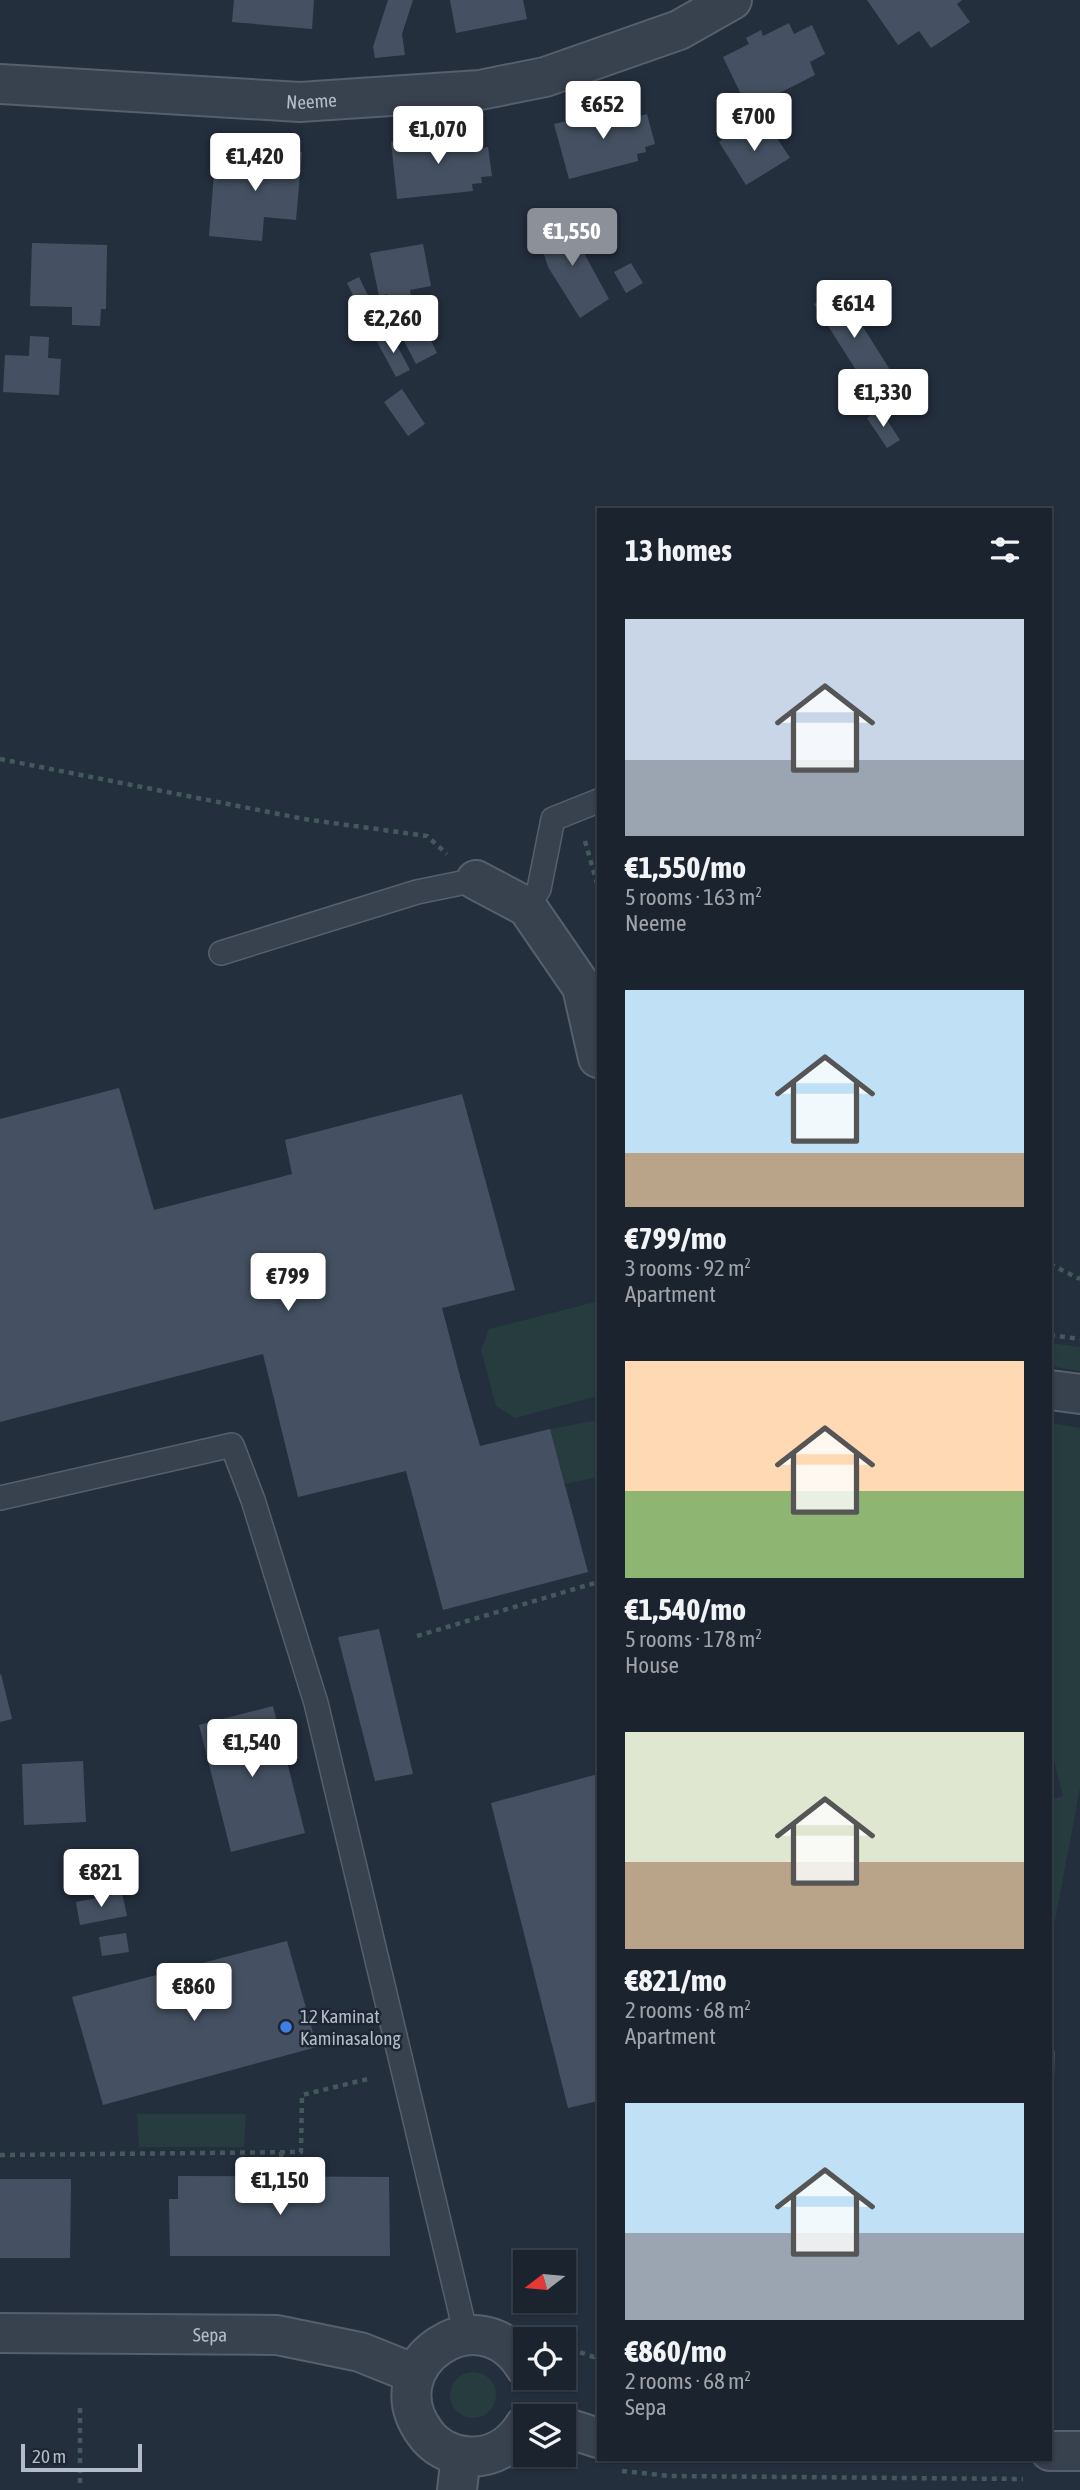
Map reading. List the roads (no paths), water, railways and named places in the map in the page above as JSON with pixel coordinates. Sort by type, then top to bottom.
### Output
[{"type":"street","name":"Neeme","points":[[0,84],[300,102],[480,90],[545,77],[679,30],[732,0]]},
{"type":"street","points":[[476,880],[527,906],[582,987],[597,1054]]},
{"type":"street","points":[[1052,1390],[1080,1394]]},
{"type":"street","name":"Sepa","points":[[0,2333],[276,2335],[360,2353],[415,2374]]},
{"type":"street","points":[[513,2351],[499,2341],[483,2336],[466,2335],[450,2339],[423,2359],[415,2374],[411,2391],[413,2409],[419,2425],[430,2440],[444,2450],[459,2473],[473,2457],[498,2451],[513,2440]]},
{"type":"street","points":[[576,2436],[597,2448]]},
{"type":"street","points":[[1043,2465],[1080,2451]]},
{"type":"lane","points":[[527,906],[539,889],[553,819],[597,801]]},
{"type":"lane","points":[[221,953],[416,892],[476,880]]},
{"type":"lane","points":[[0,1498],[232,1445],[253,1500],[316,1703],[466,2335]]},
{"type":"place","name":"12 Kaminat Kaminasalong","points":[[286,2027]]}]
